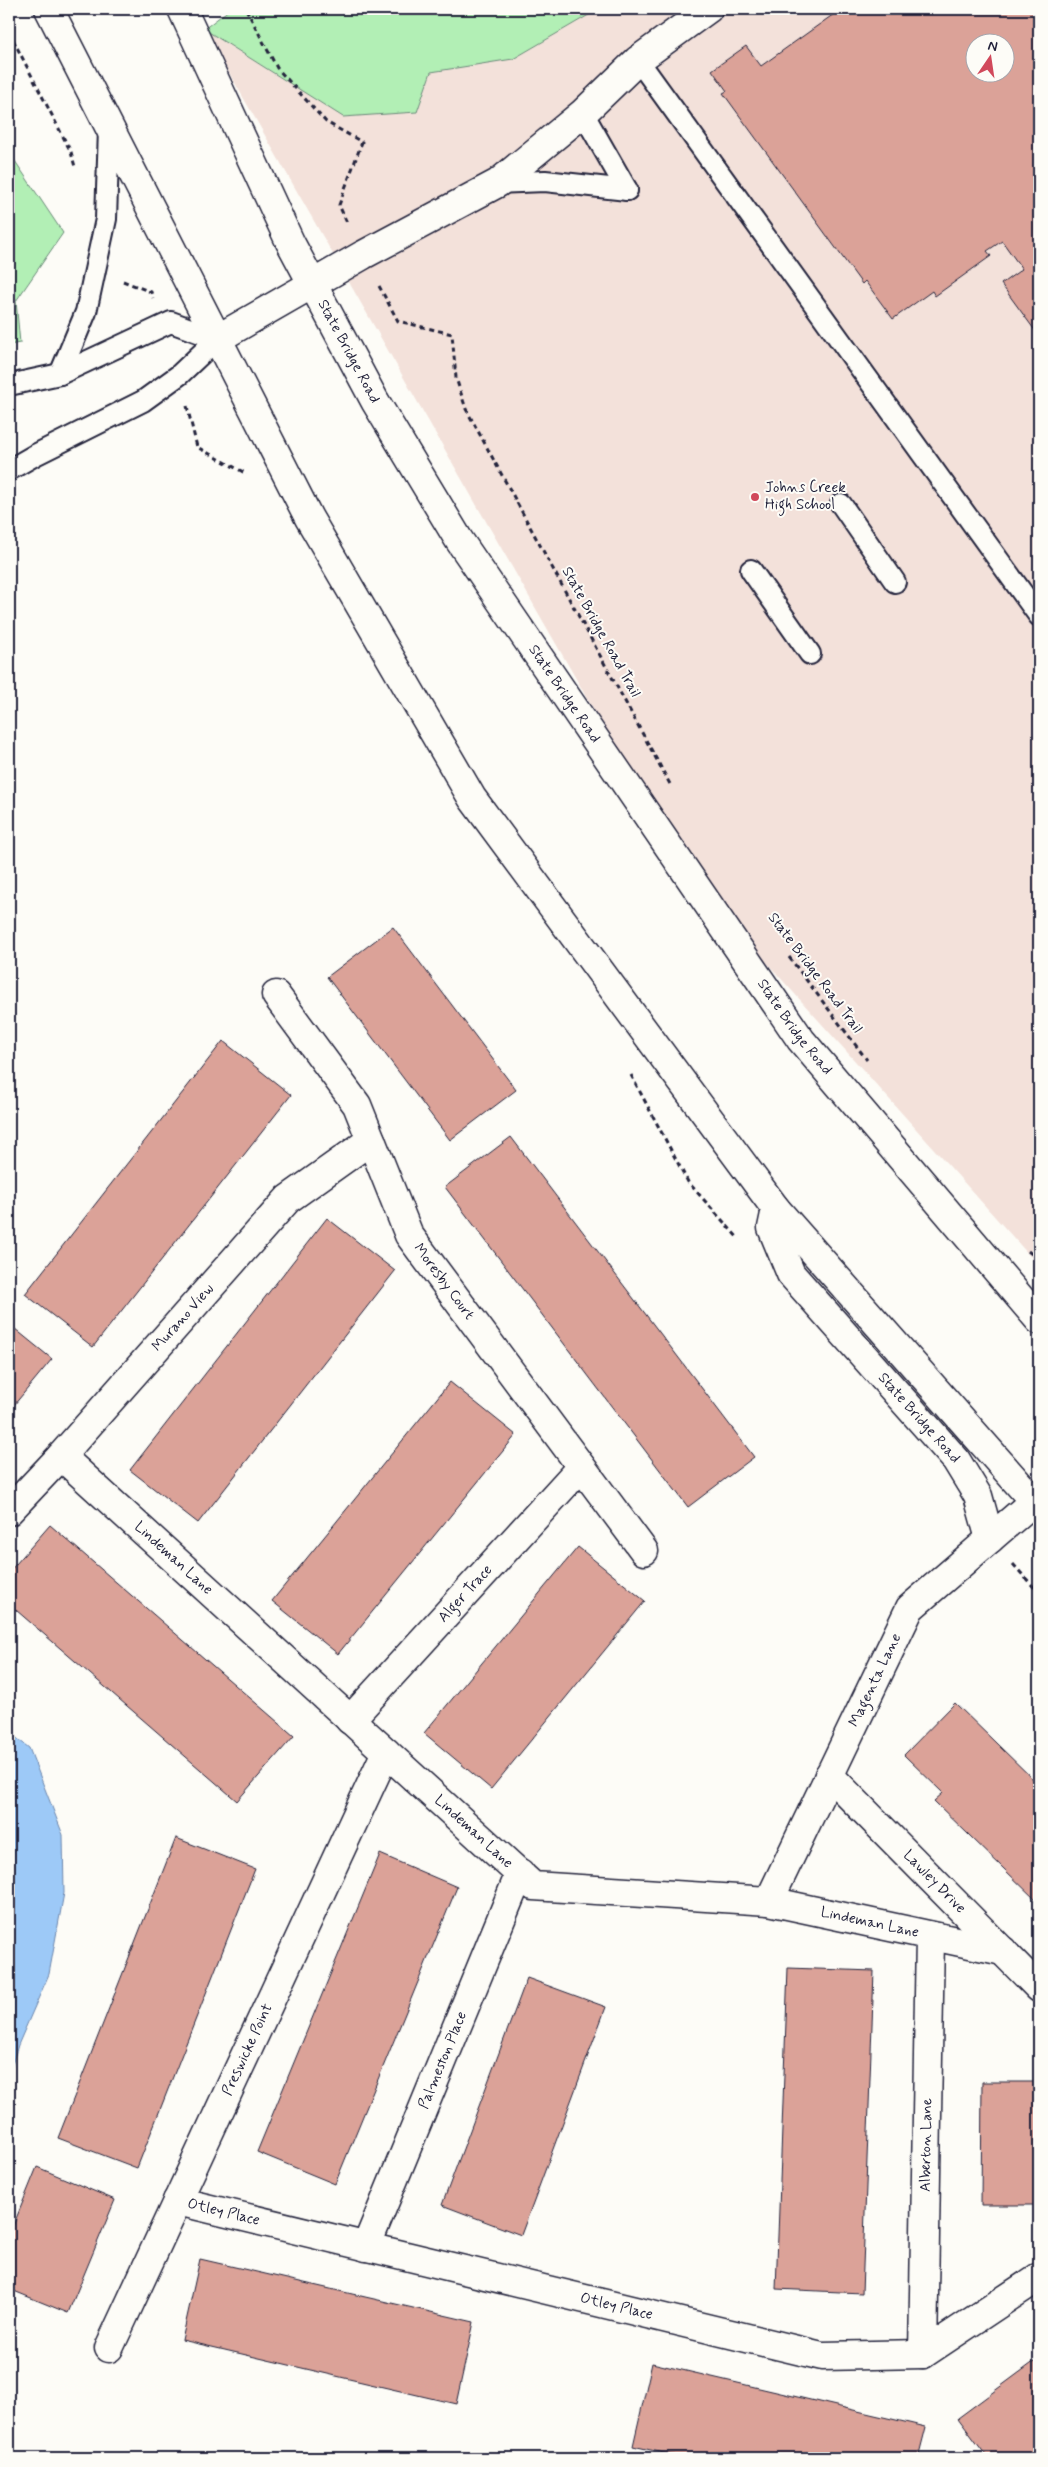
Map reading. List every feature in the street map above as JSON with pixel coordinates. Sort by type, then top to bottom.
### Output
[{"type":"main road","name":"State Bridge Road","points":[[49,9],[309,518],[472,798],[776,1209],[1037,1504]]},
{"type":"main road","name":"State Bridge Road","points":[[182,9],[290,242],[375,402],[459,540],[801,1040],[1039,1320]]},
{"type":"main road","points":[[218,339],[363,255],[498,183],[583,113],[638,60],[708,9]]},
{"type":"main road","name":"Moresby Court","points":[[276,995],[357,1105],[409,1235],[644,1551]]},
{"type":"main road","name":"Murano View","points":[[9,1511],[61,1456],[288,1199],[371,1140]]},
{"type":"main road","name":"State Bridge Road","points":[[776,1209],[772,1228],[791,1274],[956,1460],[978,1496],[990,1539]]},
{"type":"main road","points":[[1007,1283],[1039,1296]]},
{"type":"main road","name":"Lindeman Lane","points":[[61,1456],[533,1886],[769,1901],[1003,1951]]},
{"type":"main road","name":"Alger Trace","points":[[350,1720],[581,1467]]},
{"type":"main road","name":"Magenta Lane","points":[[769,1901],[910,1608],[990,1539],[1037,1504]]},
{"type":"main road","name":"Preswicke Point","points":[[109,2348],[386,1752]]},
{"type":"main road","name":"Lawley Drive","points":[[829,1774],[1039,1988]]},
{"type":"main road","name":"Palmeston Place","points":[[366,2247],[520,1874]]},
{"type":"main road","name":"Alberton Lane","points":[[923,2354],[930,1936]]},
{"type":"main road","name":"Otley Place","points":[[177,2202],[822,2356],[923,2354]]},
{"type":"main road","points":[[923,2354],[1039,2278]]},
{"type":"lane","points":[[638,60],[1039,616]]},
{"type":"lane","points":[[498,183],[545,181],[627,190],[583,113]]},
{"type":"lane","points":[[60,374],[86,312],[106,219],[109,127]]},
{"type":"lane","points":[[9,385],[60,374],[171,322],[218,339],[179,376],[142,401],[34,455],[9,470]]},
{"type":"lane","points":[[841,504],[895,582]]},
{"type":"lane","points":[[751,570],[810,654]]},
{"type":"path","name":"State Bridge Road Trail","points":[[246,9],[277,68],[283,75],[326,122],[362,142],[339,206],[398,321],[452,334],[456,378],[466,409],[673,789]]},
{"type":"path","name":"State Bridge Road Trail","points":[[784,950],[873,1068]]},
{"type":"path","points":[[1024,1248],[1039,1260]]},
{"type":"shaded area","name":"Johns Creek High School","points":[[599,9],[1039,9],[1039,1266],[689,876],[204,29],[343,117],[417,112],[431,72],[513,59]]},
{"type":"green space","points":[[230,9],[599,9],[513,59],[431,72],[417,112],[343,117],[204,29]]},
{"type":"green space","points":[[9,152],[63,233],[16,301],[20,343],[9,345]]},
{"type":"water","points":[[9,1732],[29,1748],[63,1835],[64,1893],[49,1974],[18,2045],[9,2075]]},
{"type":"building","points":[[841,9],[1039,9],[1039,336],[1001,284],[1022,269],[1002,241],[987,251],[991,256],[935,296],[932,291],[893,319],[865,281],[862,284],[723,93],[727,91],[712,70],[746,46],[761,66]]},
{"type":"building","points":[[393,927],[516,1090],[450,1140],[327,977]]},
{"type":"building","points":[[223,1041],[291,1095],[93,1347],[25,1294]]},
{"type":"building","points":[[511,1137],[754,1457],[688,1507],[445,1187]]},
{"type":"building","points":[[327,1218],[395,1271],[198,1523],[130,1470]]},
{"type":"building","points":[[9,1324],[52,1359],[9,1411]]},
{"type":"building","points":[[450,1382],[516,1435],[338,1654],[272,1601]]},
{"type":"building","points":[[50,1525],[294,1736],[237,1801],[9,1604],[9,1572]]},
{"type":"building","points":[[578,1547],[645,1601],[491,1789],[424,1733]]},
{"type":"building","points":[[955,1703],[1039,1785],[1039,1903],[934,1801],[943,1793],[904,1755]]},
{"type":"building","points":[[176,1838],[255,1869],[137,2168],[58,2138]]},
{"type":"building","points":[[380,1854],[457,1887],[335,2184],[257,2152]]},
{"type":"building","points":[[788,1968],[874,1971],[862,2293],[776,2289]]},
{"type":"building","points":[[527,1978],[606,2007],[521,2235],[442,2205]]},
{"type":"building","points":[[982,2082],[1039,2082],[1039,2205],[981,2205]]},
{"type":"building","points":[[37,2167],[115,2200],[68,2313],[9,2289],[9,2236]]},
{"type":"building","points":[[200,2259],[474,2322],[456,2404],[182,2340]]},
{"type":"building","points":[[1039,2358],[1039,2458],[988,2458],[958,2418]]},
{"type":"building","points":[[652,2363],[926,2427],[918,2458],[686,2458],[633,2446]]},
{"type":"place","name":"Johns Creek High School","points":[[755,497]]}]
